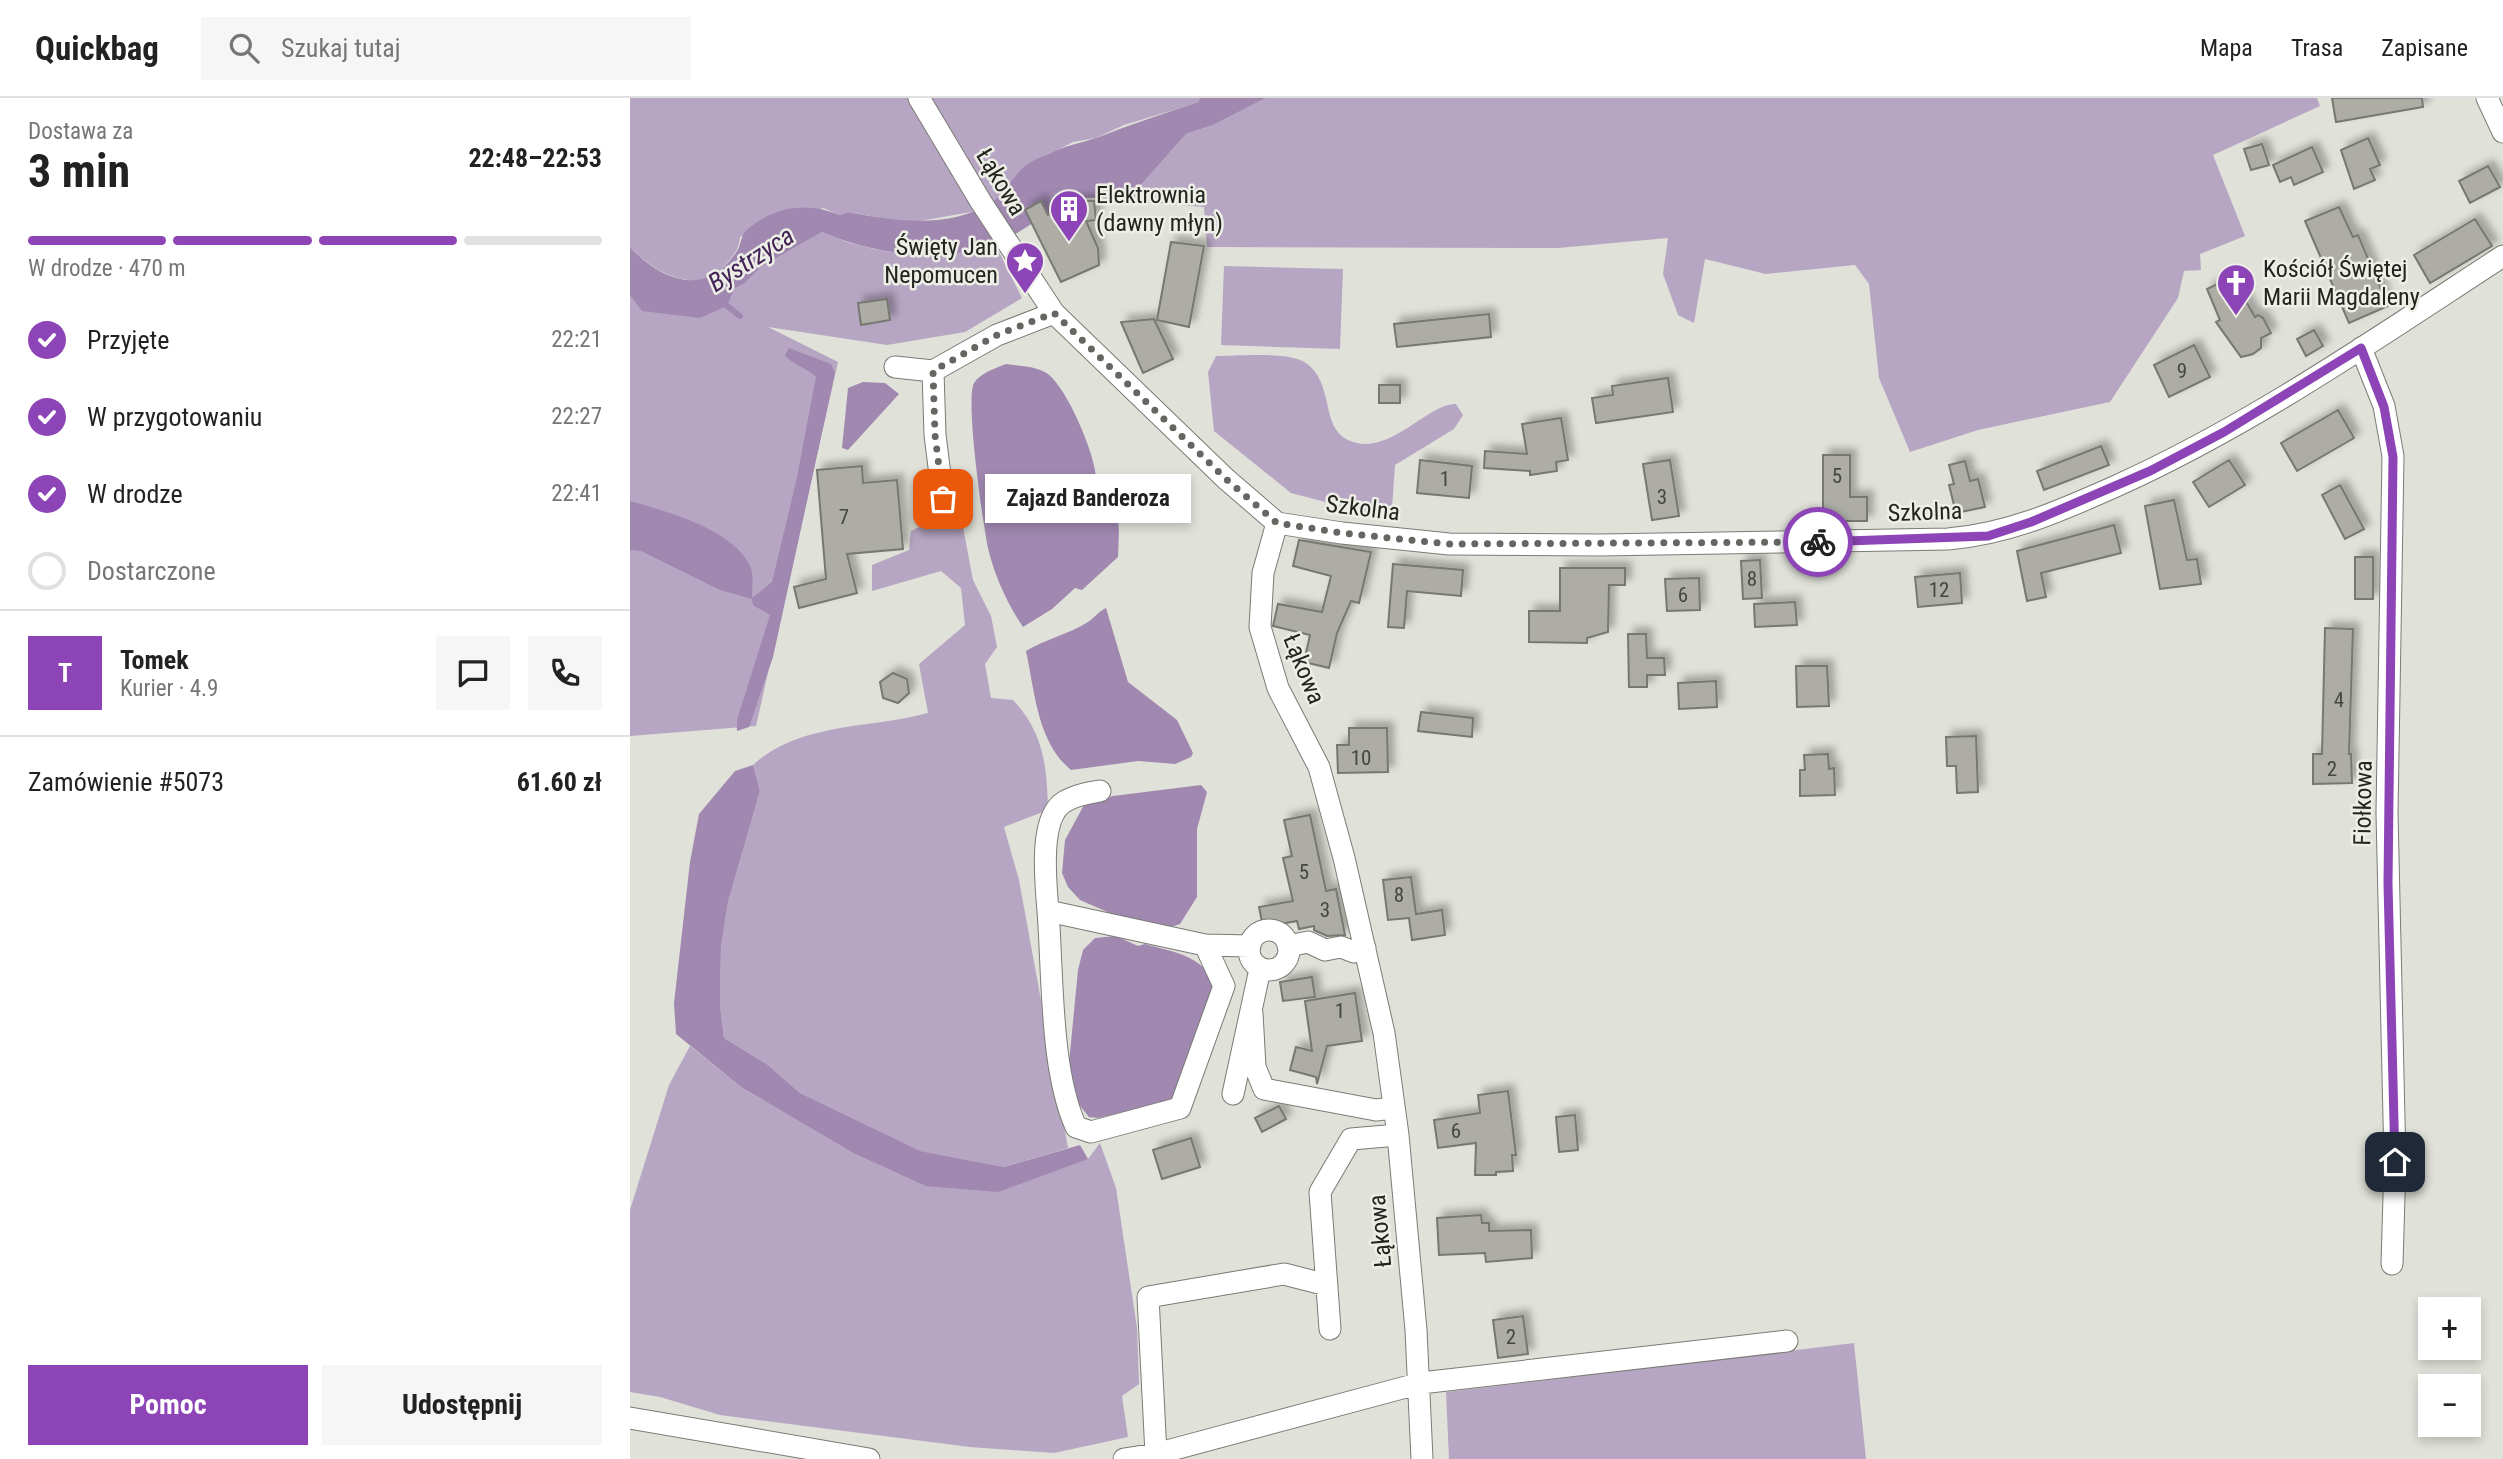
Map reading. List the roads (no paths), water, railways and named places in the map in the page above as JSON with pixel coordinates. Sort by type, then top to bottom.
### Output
[{"type":"street","name":"Łąkowa","points":[[919,98],[981,202],[1054,313],[1226,479],[1277,523],[1263,573],[1259,609],[1263,643],[1278,688],[1320,767],[1384,1033],[1398,1135],[1421,1383],[1422,1459]]},
{"type":"street","points":[[2487,98],[2503,132]]},
{"type":"street","name":"Szkolna","points":[[1277,523],[1448,544],[1769,543],[1988,536],[2071,506],[2150,471],[2224,432],[2503,256]]},
{"type":"street","points":[[895,367],[933,371],[997,335],[1054,313]]},
{"type":"street","name":"Fiołkowa","points":[[2361,348],[2384,407],[2393,457],[2388,813],[2395,1162],[2392,1264]]},
{"type":"street","points":[[933,371],[935,435],[943,499]]},
{"type":"street","points":[[1100,791],[1061,803],[1047,828],[1048,911],[1058,1055],[1068,1110],[1076,1127],[1091,1132],[1180,1108],[1224,986],[1205,946]]},
{"type":"street","points":[[1048,911],[1205,946],[1250,946]]},
{"type":"street","points":[[1267,930],[1283,936],[1288,946],[1288,956],[1282,965],[1272,970],[1260,968],[1252,960],[1250,946],[1253,939],[1267,930]]},
{"type":"street","points":[[1288,946],[1308,942],[1325,950],[1342,947],[1354,952],[1365,948]]},
{"type":"street","points":[[1233,1094],[1260,968]]},
{"type":"street","points":[[1252,1013],[1255,1067],[1264,1089],[1376,1110],[1393,1108]]},
{"type":"street","points":[[1330,1329],[1320,1192],[1351,1139],[1398,1135]]},
{"type":"street","points":[[1156,1454],[1148,1297],[1284,1274],[1327,1285]]},
{"type":"street","points":[[1124,1459],[1156,1454],[1421,1383],[1787,1341]]},
{"type":"street","points":[[630,1418],[869,1459]]},
{"type":"water","name":"Bystrzyca","points":[[1200,98],[1266,98],[1213,125],[1186,134],[1141,185],[1134,201],[1080,199],[1058,208],[995,244],[953,254],[885,251],[822,232],[761,267],[745,283],[734,289],[727,306],[700,318],[642,311],[630,296],[630,247],[656,269],[670,276],[698,280],[725,266],[737,251],[744,233],[749,228],[770,215],[793,208],[816,208],[840,215],[848,212],[922,221],[959,216],[993,201],[1021,169],[1036,159],[1061,148],[1199,102]]},
{"type":"water","points":[[789,348],[831,364],[835,373],[773,657],[749,727],[737,731],[737,720],[770,615],[753,605],[752,599],[720,590],[641,551],[630,550],[630,501],[698,524],[730,542],[742,553],[750,566],[752,598],[772,582],[796,482],[816,377],[785,355]]},
{"type":"water","points":[[1006,364],[1039,369],[1048,374],[1064,393],[1079,422],[1096,477],[1111,492],[1119,524],[1118,557],[1082,590],[1075,588],[1052,609],[1023,627],[1002,589],[988,548],[973,436],[974,383],[984,374]]},
{"type":"water","points":[[863,382],[885,383],[899,394],[848,450],[842,448],[848,388]]},
{"type":"water","points":[[1106,608],[1128,682],[1177,720],[1193,753],[1191,757],[1175,764],[1138,761],[1071,770],[1051,745],[1039,715],[1026,651],[1081,626]]},
{"type":"water","points":[[753,765],[760,791],[728,902],[721,947],[720,1005],[724,1038],[768,1065],[800,1093],[920,1151],[1004,1167],[1080,1145],[1088,1159],[998,1192],[925,1186],[853,1153],[741,1087],[676,1034],[674,1003],[690,862],[699,814],[735,771]]},
{"type":"water","points":[[1201,785],[1207,792],[1197,829],[1197,897],[1180,924],[1165,929],[1112,914],[1080,900],[1068,887],[1062,873],[1065,840],[1084,805],[1113,796]]},
{"type":"water","points":[[1116,936],[1138,946],[1145,944],[1186,956],[1203,967],[1214,985],[1177,1099],[1098,1118],[1089,1117],[1076,1101],[1069,1063],[1078,970],[1083,950],[1095,938]]},
{"type":"waterway","name":"Bystrzyca","points":[[722,302],[740,316]]},
{"type":"place","name":"Elektrownia (dawny młyn)","points":[[1069,243]]},
{"type":"place","name":"Święty Jan Nepomucen","points":[[1025,295]]},
{"type":"place","name":"Kościół Świętej Marii Magdaleny","points":[[2236,317]]},
{"type":"place","name":"Zajazd Banderoza","points":[[943,499]]}]
